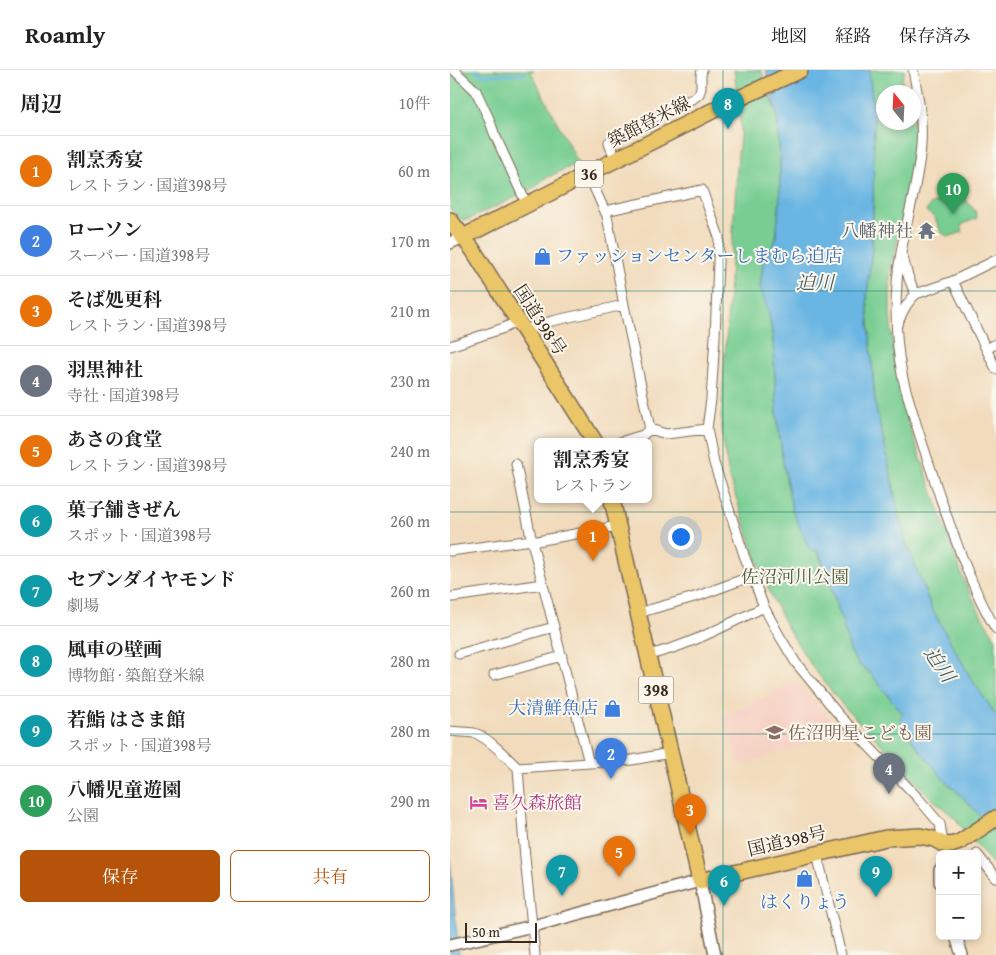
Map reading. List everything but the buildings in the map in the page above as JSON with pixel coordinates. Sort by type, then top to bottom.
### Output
[{"type":"main road","name":"築館登米線","points":[[456,240],[714,110],[800,70]]},
{"type":"main road","name":"国道398号","points":[[450,220],[456,240],[473,250],[592,438]]},
{"type":"main road","name":"398","points":[[613,503],[700,881]]},
{"type":"main road","points":[[943,843],[952,845],[960,842],[996,818]]},
{"type":"main road","name":"国道398号","points":[[700,881],[886,838],[920,836],[943,843]]},
{"type":"street","points":[[454,70],[476,91],[527,205]]},
{"type":"street","points":[[913,70],[921,112],[922,144],[919,170],[901,247],[897,281],[896,329],[902,376],[927,460],[966,568],[986,613],[996,629]]},
{"type":"street","points":[[616,160],[610,142],[694,98],[699,94],[701,88],[701,72]]},
{"type":"street","points":[[588,174],[605,211],[650,429]]},
{"type":"street","points":[[605,211],[702,190],[719,237],[715,337],[707,429],[714,463],[752,576],[764,607],[779,635],[802,670],[839,715],[940,824],[943,843]]},
{"type":"street","points":[[901,247],[906,273],[916,294]]},
{"type":"street","points":[[896,329],[906,306],[916,294],[953,282],[996,260]]},
{"type":"street","points":[[953,282],[996,369]]},
{"type":"street","points":[[450,346],[504,328],[552,321],[624,305]]},
{"type":"street","points":[[986,349],[996,344]]},
{"type":"street","points":[[650,429],[666,434],[707,429]]},
{"type":"street","points":[[633,438],[643,435],[650,429]]},
{"type":"street","points":[[516,464],[532,541],[589,763]]},
{"type":"street","points":[[450,551],[532,541],[618,526]]},
{"type":"street","points":[[638,613],[698,596],[752,576]]},
{"type":"street","points":[[453,597],[543,584]]},
{"type":"street","points":[[648,655],[692,642],[764,607]]},
{"type":"street","points":[[460,654],[554,627]]},
{"type":"street","points":[[494,675],[562,656]]},
{"type":"street","points":[[450,731],[480,735],[518,768],[535,955]]},
{"type":"street","points":[[518,768],[632,760],[670,753]]},
{"type":"street","points":[[968,837],[968,844],[973,850]]},
{"type":"street","points":[[817,854],[841,955]]},
{"type":"street","points":[[981,859],[996,878]]},
{"type":"street","points":[[455,944],[533,926],[700,881],[715,955]]},
{"type":"street","points":[[957,940],[962,955]]},
{"type":"shaded area","name":"佐沼明星こども園","points":[[796,681],[833,722],[806,745],[740,765],[722,718]]},
{"type":"green space","points":[[450,70],[534,70],[531,72],[578,163],[544,179],[535,188],[467,220],[461,219],[450,209]]},
{"type":"green space","name":"佐沼河川公園","points":[[734,70],[761,70],[777,115],[780,198],[776,239],[763,263],[773,339],[777,415],[792,509],[818,552],[842,620],[850,650],[858,664],[870,673],[903,714],[944,780],[963,797],[996,833],[996,869],[977,845],[968,837],[956,819],[930,797],[843,706],[811,665],[785,624],[755,555],[729,476],[721,417],[741,128]]},
{"type":"green space","points":[[869,70],[905,70],[902,85],[876,85],[876,130],[916,130],[914,167],[890,274],[890,314],[894,358],[908,422],[964,581],[982,617],[996,639],[996,715],[972,680],[932,609],[907,545],[899,517],[875,403],[867,296],[872,247],[874,116]]},
{"type":"green space","points":[[962,195],[975,211],[977,218],[961,225],[963,232],[948,237],[940,231],[935,218],[926,211],[931,204]]},
{"type":"water","name":"迫川","points":[[766,70],[869,70],[874,116],[872,247],[867,296],[875,403],[899,517],[907,545],[932,609],[972,680],[996,715],[996,833],[963,797],[944,780],[914,743],[899,718],[903,714],[870,673],[858,664],[850,650],[819,552],[809,549],[792,509],[777,415],[773,339],[769,314],[760,287],[763,263],[776,239],[780,198],[777,115]]},
{"type":"water","points":[[450,858],[459,955],[450,955]]},
{"type":"waterway","points":[[475,70],[483,75],[525,74]]},
{"type":"place","name":"風車の壁画","points":[[728,129]]},
{"type":"place","name":"八幡児童遊園","points":[[953,214]]},
{"type":"place","name":"八幡神社","points":[[927,231]]},
{"type":"place","name":"ファッションセンターしまむら迫店","points":[[542,256]]},
{"type":"place","name":"割烹秀宴","points":[[593,561]]},
{"type":"place","name":"大清鮮魚店","points":[[612,708]]},
{"type":"place","name":"佐沼明星こども園","points":[[774,733]]},
{"type":"place","name":"ローソン","points":[[611,779]]},
{"type":"place","name":"羽黒神社","points":[[889,794]]},
{"type":"place","name":"喜久森旅館","points":[[478,803]]},
{"type":"place","name":"そば処更科","points":[[690,835]]},
{"type":"place","name":"あさの食堂","points":[[619,877]]},
{"type":"place","name":"はくりょう","points":[[805,879]]},
{"type":"place","name":"セブンダイヤモンド","points":[[562,896]]},
{"type":"place","name":"若鮨 はさま館","points":[[876,897]]},
{"type":"place","name":"菓子舗きぜん","points":[[724,906]]}]
